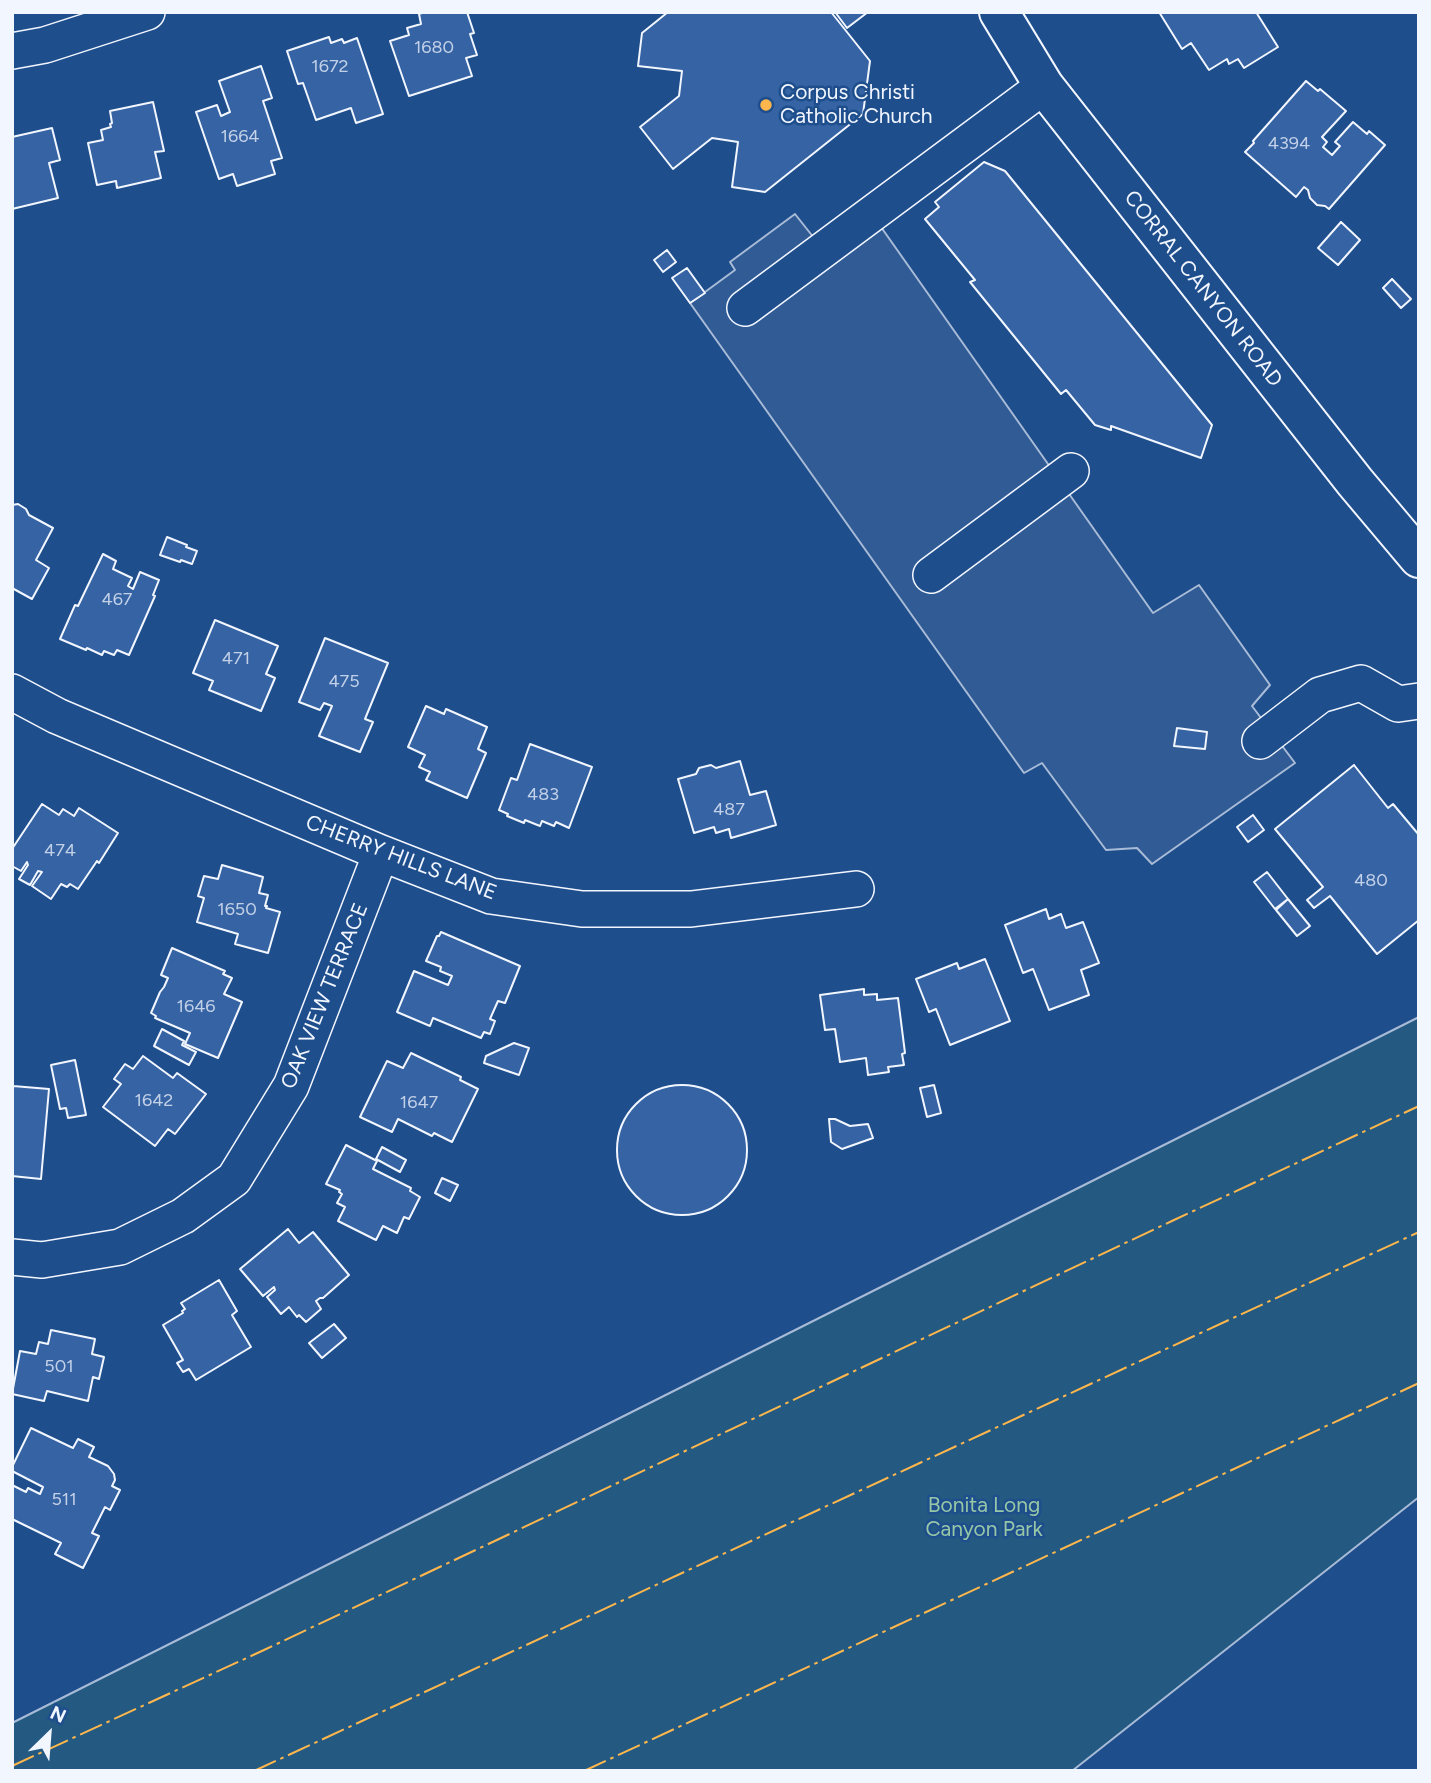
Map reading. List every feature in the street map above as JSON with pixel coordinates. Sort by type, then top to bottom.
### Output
[{"type":"main road","name":"CORRAL CANYON ROAD","points":[[999,12],[1044,86],[1355,482],[1419,558]]},
{"type":"street","points":[[12,51],[45,45],[147,12]]},
{"type":"street","points":[[745,309],[1044,86]]},
{"type":"street","points":[[931,575],[1071,471]]},
{"type":"street","points":[[1260,741],[1320,695],[1361,683],[1408,703]]},
{"type":"street","name":"CHERRY HILLS LANE","points":[[12,692],[57,716],[381,853],[491,896],[582,909],[691,909],[856,889]]},
{"type":"street","name":"OAK VIEW TERRACE","points":[[12,1257],[41,1260],[120,1247],[183,1216],[234,1179],[291,1086],[381,853]]},
{"type":"green space","name":"Bonita Long Canyon Park","points":[[1419,1017],[1419,1497],[1072,1771],[12,1771],[12,1723]]},
{"type":"shaded area","points":[[795,214],[833,262],[881,227],[1153,613],[1199,585],[1270,685],[1252,706],[1295,763],[1152,864],[1137,848],[1106,850],[1042,763],[1024,773],[690,303],[735,270],[730,262]]},
{"type":"building","points":[[467,12],[477,55],[466,58],[472,76],[409,96],[390,41],[409,35],[407,28],[421,24],[419,14]]},
{"type":"building","name":"Corpus Christi Catholic Church","points":[[668,12],[831,12],[870,61],[863,114],[765,192],[732,187],[738,142],[712,138],[673,169],[640,127],[679,96],[682,71],[638,66],[642,33]]},
{"type":"building","points":[[835,12],[868,12],[847,28]]},
{"type":"building","points":[[1159,12],[1256,12],[1278,47],[1244,68],[1238,59],[1229,64],[1227,59],[1209,70],[1191,43],[1182,49]]},
{"type":"building","points":[[329,37],[331,43],[342,39],[344,43],[357,38],[383,114],[356,123],[351,108],[316,120],[303,83],[298,84],[287,51]]},
{"type":"building","points":[[261,66],[272,98],[263,101],[282,158],[271,161],[275,174],[237,186],[233,174],[219,179],[196,112],[217,105],[221,116],[230,112],[219,81]]},
{"type":"building","points":[[1306,81],[1346,111],[1322,137],[1327,142],[1323,147],[1332,155],[1340,146],[1335,142],[1353,122],[1385,145],[1329,209],[1317,205],[1304,187],[1296,197],[1245,152]]},
{"type":"building","points":[[153,102],[164,151],[155,152],[161,178],[117,188],[116,181],[97,185],[88,143],[103,140],[101,130],[111,127],[112,123],[110,111]]},
{"type":"building","points":[[52,128],[60,160],[49,163],[58,198],[12,209],[12,137]]},
{"type":"building","points":[[984,162],[1005,171],[1212,425],[1201,458],[1111,426],[1111,430],[1095,425],[1066,390],[1061,394],[970,282],[975,280],[925,219],[939,207],[935,202]]},
{"type":"building","points":[[1341,222],[1360,240],[1338,265],[1318,248]]},
{"type":"building","points":[[667,250],[676,262],[663,272],[654,260]]},
{"type":"building","points":[[687,268],[705,293],[690,303],[672,278]]},
{"type":"building","points":[[1392,279],[1411,299],[1401,308],[1383,288]]},
{"type":"building","points":[[18,504],[26,509],[29,515],[53,528],[36,560],[49,568],[32,599],[12,588],[12,505]]},
{"type":"building","points":[[167,537],[197,551],[192,564],[160,555]]},
{"type":"building","points":[[103,554],[116,561],[113,569],[132,578],[128,586],[133,589],[140,572],[159,580],[153,595],[155,596],[129,655],[117,650],[114,655],[104,651],[102,655],[60,639]]},
{"type":"building","points":[[215,620],[278,646],[266,674],[275,678],[261,711],[209,690],[213,681],[193,673]]},
{"type":"building","points":[[325,638],[388,663],[365,719],[373,722],[360,752],[319,736],[332,706],[324,703],[320,710],[299,702]]},
{"type":"building","points":[[426,706],[444,714],[446,709],[487,727],[478,749],[486,753],[467,798],[426,780],[430,772],[419,767],[425,755],[408,747]]},
{"type":"building","points":[[1177,728],[1207,732],[1205,749],[1174,746]]},
{"type":"building","points":[[530,744],[592,767],[569,828],[556,822],[554,826],[542,821],[540,826],[525,820],[524,823],[499,810],[511,778],[517,780]]},
{"type":"building","points":[[740,761],[750,795],[766,791],[776,825],[731,838],[729,829],[716,833],[714,827],[694,833],[678,779],[696,774],[699,768],[711,765],[716,768]]},
{"type":"building","points":[[1354,765],[1388,808],[1393,804],[1419,835],[1419,920],[1377,954],[1330,896],[1314,908],[1307,900],[1323,887],[1275,829]]},
{"type":"building","points":[[42,804],[59,815],[63,809],[74,816],[79,808],[118,833],[78,889],[70,884],[67,887],[61,884],[51,899],[32,886],[42,872],[38,871],[30,885],[19,879],[28,865],[27,862],[21,871],[12,866],[12,849]]},
{"type":"building","points":[[1253,815],[1264,830],[1248,842],[1237,827]]},
{"type":"building","points":[[222,865],[263,877],[259,893],[268,895],[265,906],[280,912],[268,953],[235,944],[238,934],[197,922],[204,898],[198,896],[204,876],[218,879]]},
{"type":"building","points":[[1267,872],[1288,899],[1275,909],[1254,882]]},
{"type":"building","points":[[1288,899],[1310,926],[1297,936],[1276,910]]},
{"type":"building","points":[[1046,909],[1049,919],[1061,914],[1066,928],[1083,922],[1099,963],[1081,970],[1089,995],[1049,1010],[1033,969],[1023,973],[1005,925]]},
{"type":"building","points":[[441,932],[520,966],[505,1003],[498,1001],[490,1019],[495,1021],[490,1034],[484,1032],[481,1038],[433,1018],[430,1026],[397,1012],[414,971],[448,985],[452,976],[440,971],[441,967],[426,961]]},
{"type":"building","points":[[172,948],[225,971],[223,974],[232,978],[224,994],[242,1002],[218,1058],[185,1044],[190,1033],[155,1018],[151,1013],[168,978],[161,975]]},
{"type":"building","points":[[985,959],[1010,1021],[950,1045],[936,1009],[929,1012],[916,979],[957,963],[959,969]]},
{"type":"building","points":[[864,989],[864,995],[877,994],[877,1000],[898,998],[904,1065],[888,1067],[889,1072],[868,1075],[866,1058],[840,1062],[835,1029],[825,1030],[820,995]]},
{"type":"building","points":[[162,1029],[184,1041],[182,1045],[196,1052],[189,1065],[154,1046]]},
{"type":"building","points":[[514,1043],[529,1048],[519,1075],[484,1063],[486,1056]]},
{"type":"building","points":[[411,1053],[461,1077],[460,1080],[478,1089],[452,1142],[434,1133],[432,1136],[398,1119],[392,1132],[360,1117],[387,1061],[403,1068]]},
{"type":"building","points":[[143,1056],[173,1078],[177,1073],[206,1094],[175,1134],[168,1129],[155,1146],[103,1107],[121,1084],[114,1079],[125,1064],[133,1069]]},
{"type":"building","points":[[75,1060],[86,1115],[68,1118],[66,1108],[60,1109],[51,1065]]},
{"type":"building","points":[[12,1078],[13,1086],[49,1089],[41,1179],[12,1176]]},
{"type":"building","points":[[682,1085],[707,1090],[728,1104],[742,1125],[747,1150],[742,1175],[728,1196],[707,1210],[682,1215],[657,1210],[636,1196],[622,1175],[617,1150],[622,1125],[636,1104],[657,1090]]},
{"type":"building","points":[[934,1085],[941,1113],[927,1117],[920,1088]]},
{"type":"building","points":[[829,1119],[850,1126],[868,1124],[873,1138],[842,1149],[831,1142]]},
{"type":"building","points":[[346,1145],[377,1161],[373,1169],[411,1188],[410,1191],[420,1197],[409,1219],[404,1217],[397,1233],[383,1226],[376,1240],[338,1221],[345,1207],[337,1203],[342,1194],[340,1190],[326,1184]]},
{"type":"building","points":[[382,1147],[406,1160],[400,1172],[376,1159]]},
{"type":"building","points":[[442,1178],[458,1185],[450,1201],[435,1193]]},
{"type":"building","points":[[288,1229],[299,1243],[313,1232],[349,1275],[316,1301],[321,1309],[306,1322],[299,1315],[297,1317],[289,1307],[281,1314],[267,1297],[275,1290],[274,1287],[263,1296],[240,1269]]},
{"type":"building","points":[[219,1280],[237,1311],[232,1315],[251,1347],[196,1380],[189,1369],[183,1372],[177,1363],[183,1360],[163,1325],[183,1313],[185,1309],[181,1303]]},
{"type":"building","points":[[334,1324],[346,1338],[322,1358],[309,1343]]},
{"type":"building","points":[[51,1330],[95,1339],[92,1354],[104,1357],[99,1379],[93,1377],[88,1401],[47,1391],[44,1401],[12,1394],[20,1351],[36,1354],[39,1342],[48,1344]]},
{"type":"building","points":[[31,1428],[73,1448],[78,1439],[94,1447],[89,1457],[108,1466],[114,1474],[112,1486],[120,1490],[110,1510],[105,1507],[92,1533],[99,1536],[83,1568],[55,1554],[61,1543],[12,1519],[12,1485],[26,1492],[28,1488],[40,1494],[43,1487],[12,1471]]},
{"type":"power","points":[[12,1766],[1419,1106]]},
{"type":"power","points":[[254,1771],[1419,1232]]},
{"type":"power","points":[[584,1771],[1419,1383]]},
{"type":"place","name":"Corpus Christi Catholic Church","points":[[766,105]]}]
